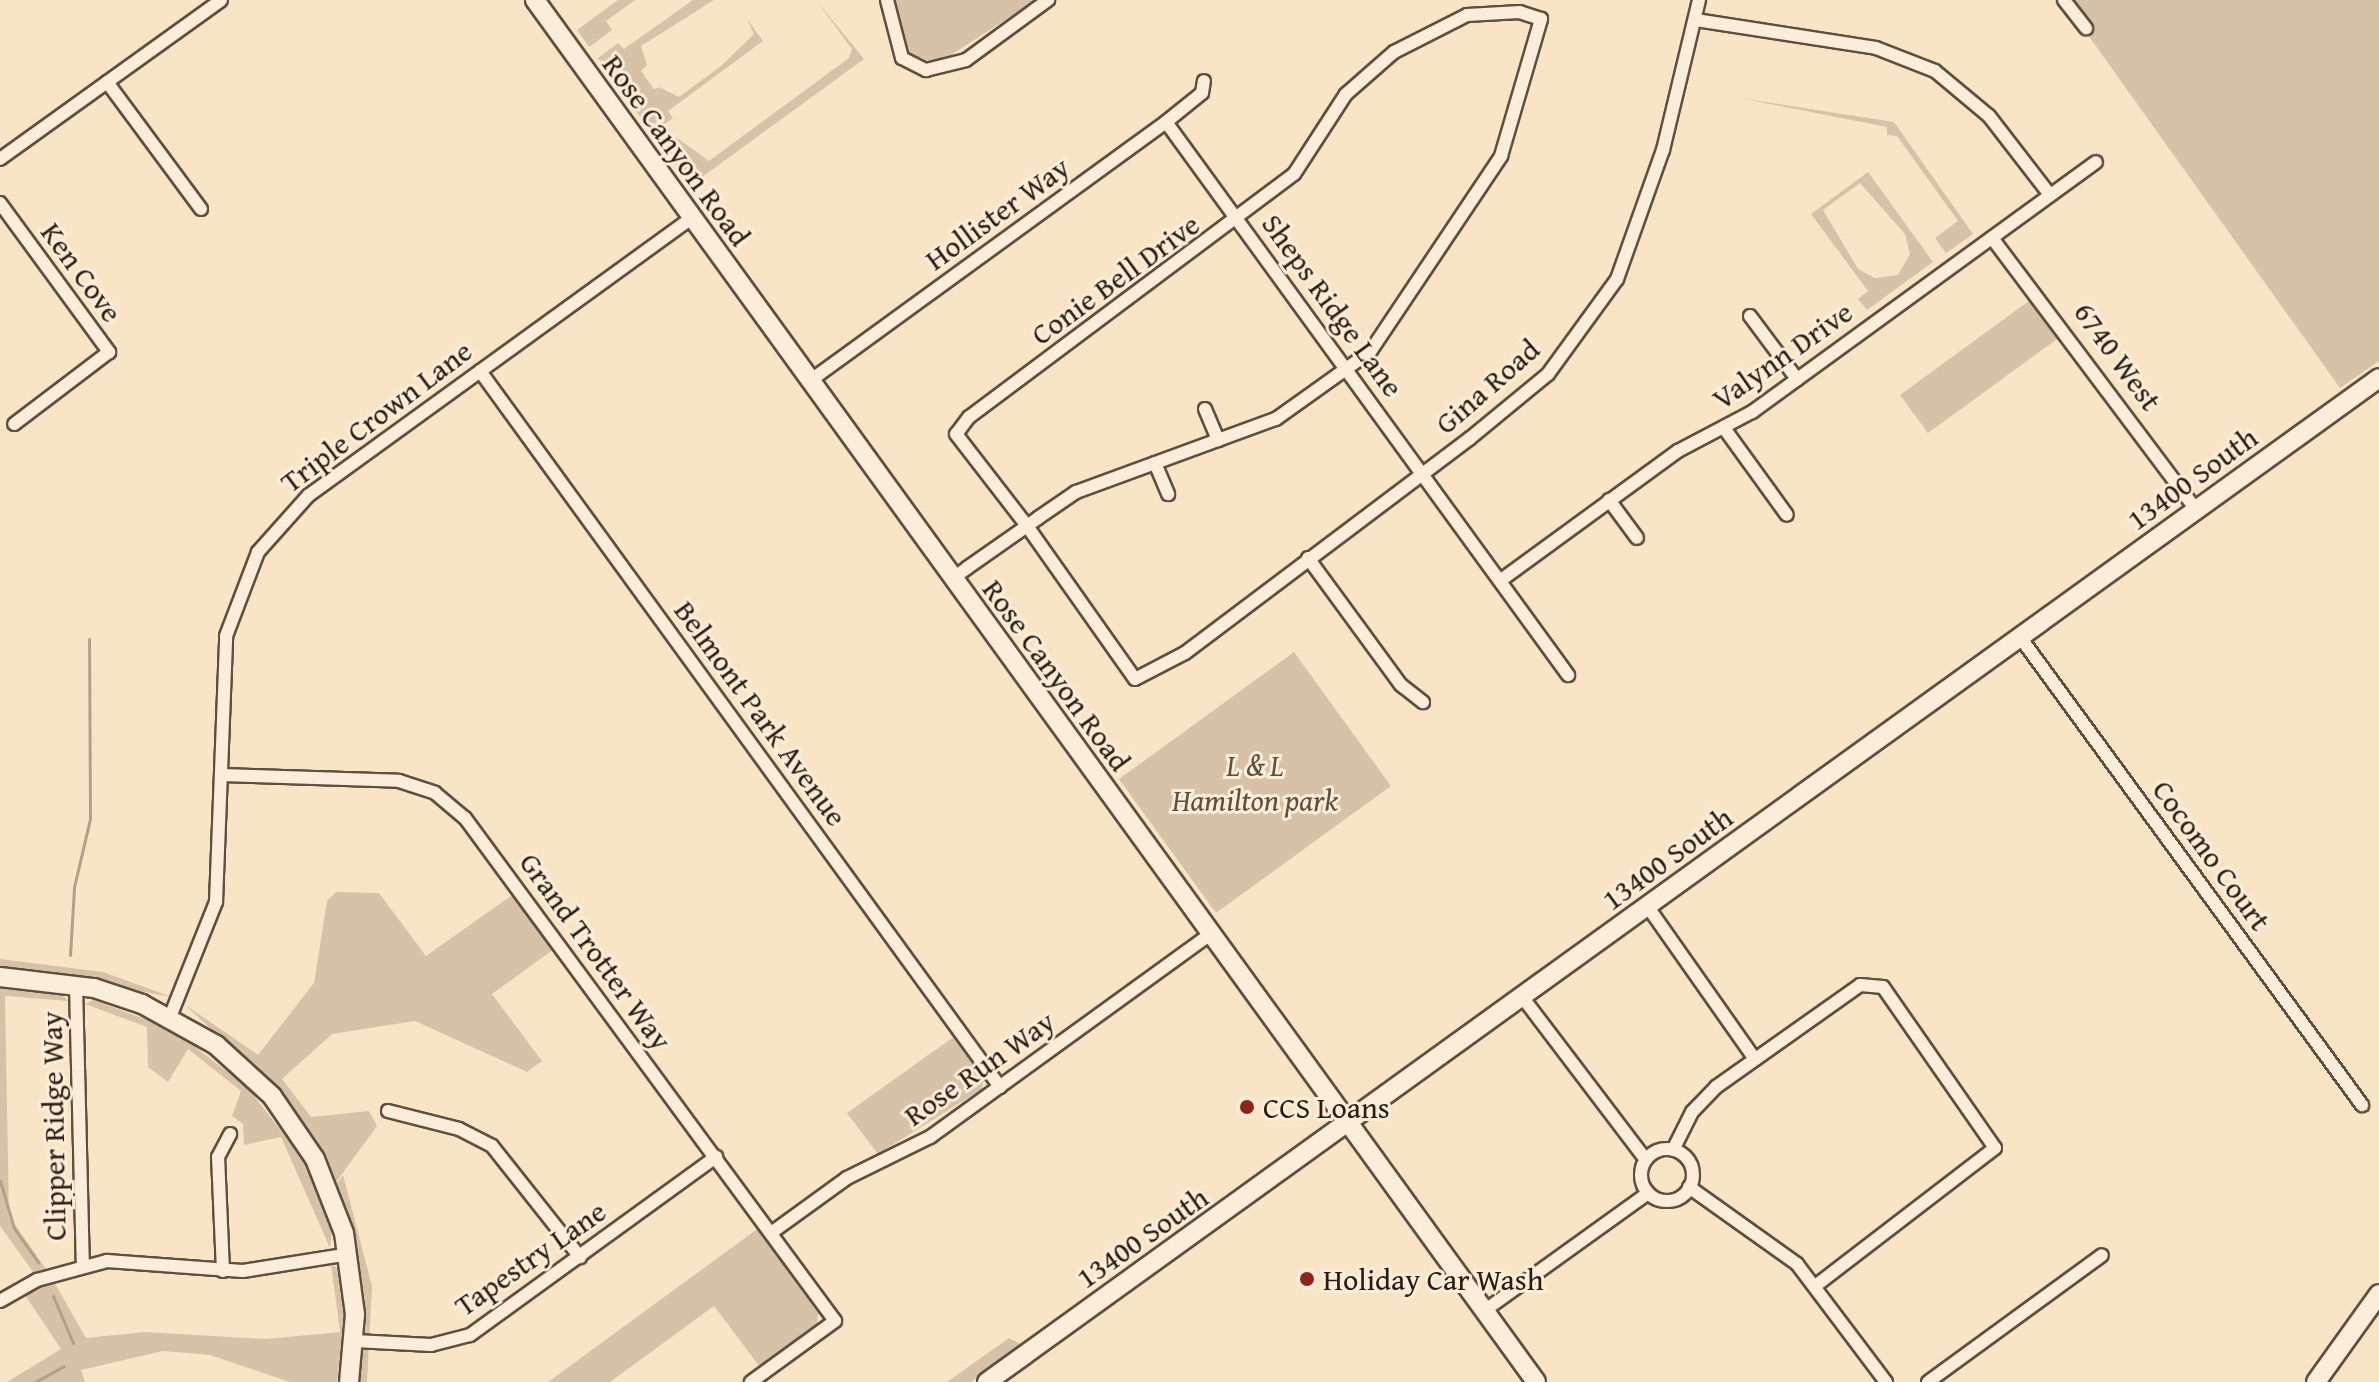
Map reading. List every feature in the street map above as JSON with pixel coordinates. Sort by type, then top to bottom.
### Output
[{"type":"street","points":[[0,159],[221,0]]},
{"type":"street","name":"Rose Canyon Road","points":[[535,0],[1536,1382]]},
{"type":"street","points":[[887,0],[902,58],[913,68],[944,70],[1048,0]]},
{"type":"street","name":"Gina Road","points":[[1135,679],[1185,653],[1548,374],[1617,279],[1663,150],[1699,0]]},
{"type":"street","points":[[2064,0],[2086,28]]},
{"type":"street","name":"Conie Bell Drive","points":[[1135,679],[1027,526],[956,434],[969,417],[1239,221],[1294,174],[1346,94],[1394,52],[1467,15],[1520,12],[1541,19],[1501,156],[1370,352],[1348,369]]},
{"type":"street","points":[[1696,20],[1876,48],[1935,71],[1989,116],[2050,195]]},
{"type":"street","name":"Hollister Way","points":[[811,380],[1166,122],[1202,93],[1204,81]]},
{"type":"street","points":[[107,82],[201,209]]},
{"type":"street","name":"Sheps Ridge Lane","points":[[1166,122],[1568,675]]},
{"type":"street","name":"Valynn Drive","points":[[1501,580],[1609,500],[1797,379],[2096,162]]},
{"type":"street","name":"Ken Cove","points":[[0,203],[109,352],[14,424]]},
{"type":"street","name":"Triple Crown Lane","points":[[170,1017],[213,916],[222,775],[226,636],[258,552],[309,495],[691,218]]},
{"type":"street","name":"6740 West","points":[[1992,238],[2196,510]]},
{"type":"street","points":[[1750,316],[1797,379]]},
{"type":"street","points":[[952,579],[1076,492],[1276,419],[1348,369]]},
{"type":"street","name":"Belmont Park Avenue","points":[[480,371],[1000,1087]]},
{"type":"street","name":"13400 South","points":[[987,1382],[2379,378]]},
{"type":"street","points":[[1205,409],[1218,440]]},
{"type":"street","points":[[1724,428],[1787,515]]},
{"type":"street","points":[[1155,463],[1168,494]]},
{"type":"street","points":[[1609,500],[1637,538]]},
{"type":"street","points":[[1308,558],[1401,685],[1423,702]]},
{"type":"street","name":"Cocomo Court","points":[[2020,637],[2362,1105]]},
{"type":"street","name":"Grand Trotter Way","points":[[222,775],[387,779],[446,800],[716,1157],[835,1321],[751,1382]]},
{"type":"street","points":[[1648,907],[1755,1059]]},
{"type":"street","name":"Rose Run Way","points":[[771,1233],[1000,1087],[1210,934]]},
{"type":"street","points":[[0,977],[76,985],[170,1017],[230,1056],[295,1126],[332,1195],[349,1254],[355,1341],[349,1382]]},
{"type":"street","points":[[1646,1160],[1673,1150],[1699,1103],[1755,1059],[1874,983],[1995,1148],[1815,1286]]},
{"type":"street","name":"Clipper Ridge Way","points":[[76,985],[83,1266]]},
{"type":"street","points":[[1523,998],[1646,1160]]},
{"type":"street","points":[[388,1111],[459,1129],[492,1146],[580,1257]]},
{"type":"street","points":[[223,1271],[218,1157],[230,1134]]},
{"type":"street","points":[[1648,1193],[1672,1200],[1689,1187],[1690,1165],[1673,1150]]},
{"type":"street","name":"Tapestry Lane","points":[[355,1341],[457,1340],[580,1257],[716,1157]]},
{"type":"street","points":[[1646,1160],[1641,1177],[1648,1193]]},
{"type":"street","points":[[1689,1187],[1776,1245],[1815,1286],[1886,1382]]},
{"type":"street","points":[[1484,1311],[1648,1193]]},
{"type":"street","points":[[0,1301],[83,1266],[145,1261],[223,1271],[349,1254]]},
{"type":"street","points":[[1928,1382],[2102,1255]]},
{"type":"street","points":[[2316,1382],[2379,1294]]},
{"type":"green space","points":[[618,0],[635,0],[606,21],[612,30],[589,47],[577,30]]},
{"type":"green space","points":[[693,0],[714,0],[641,46],[647,65],[641,71],[654,89],[661,87],[654,94],[661,88],[679,97],[721,66],[754,34],[747,19],[763,41],[668,111],[673,118],[652,133],[598,58],[618,43],[624,49]]},
{"type":"green space","points":[[816,0],[864,59],[691,185],[663,148],[677,138],[709,161],[849,58],[852,49]]},
{"type":"green space","points":[[894,0],[1036,0],[937,64],[910,54],[900,41]]},
{"type":"green space","points":[[2063,0],[2379,0],[2379,361],[2340,388]]},
{"type":"green space","points":[[1740,98],[1894,122],[1973,234],[1946,253],[1935,238],[1958,221],[1897,136],[1887,135],[1887,127]]},
{"type":"green space","points":[[1868,172],[1933,262],[1867,310],[1858,299],[1868,291],[1811,214]],"holes":[[[1860,183],[1905,234],[1910,254],[1898,275],[1875,278],[1858,269],[1823,210]]]},
{"type":"green space","points":[[2033,298],[2061,336],[1928,433],[1900,395]]},
{"type":"green space","name":"L & L Hamilton park","points":[[1294,652],[1391,786],[1216,913],[1119,779]]},
{"type":"green space","points":[[336,892],[379,893],[426,956],[515,893],[554,949],[492,994],[542,1061],[527,1072],[415,1021],[332,1034],[282,1079],[311,1117],[369,1111],[377,1126],[336,1182],[292,1104],[184,1004],[258,1055],[314,983],[327,901]]},
{"type":"green space","points":[[0,959],[103,972],[172,997],[0,966]]},
{"type":"green space","points":[[0,987],[58,992],[69,1001],[5,996],[9,1216],[46,1269],[34,1273],[0,1226]]},
{"type":"green space","points":[[93,1000],[172,1029],[247,1087],[303,1159],[332,1228],[330,1248],[281,1137],[244,1145],[243,1124],[232,1116],[241,1091],[188,1049],[168,1082],[148,1067],[147,1027],[85,1004]]},
{"type":"green space","points":[[955,1036],[984,1078],[982,1089],[878,1154],[847,1113]]},
{"type":"green space","points":[[343,1175],[372,1286],[367,1382],[359,1382],[365,1300],[337,1183]]},
{"type":"green space","points":[[760,1227],[819,1307],[817,1325],[760,1367],[714,1306],[610,1382],[548,1382]]},
{"type":"green space","points":[[331,1264],[340,1270],[345,1311],[337,1382],[290,1382],[210,1355],[163,1351],[81,1370],[85,1382],[7,1382],[61,1349],[25,1295],[54,1282],[86,1338],[145,1332],[266,1339],[340,1332]]},
{"type":"green space","points":[[1009,1338],[1022,1345],[971,1382],[947,1382]]},
{"type":"waterway","points":[[70,955],[74,887],[90,819],[89,639]]},
{"type":"waterway","points":[[0,1181],[14,1228],[38,1262]]},
{"type":"waterway","points":[[53,1296],[73,1343]]},
{"type":"waterway","points":[[35,1382],[64,1366]]},
{"type":"place","name":"CCS Loans","points":[[1247,1107]]},
{"type":"place","name":"Holiday Car Wash","points":[[1307,1279]]}]
